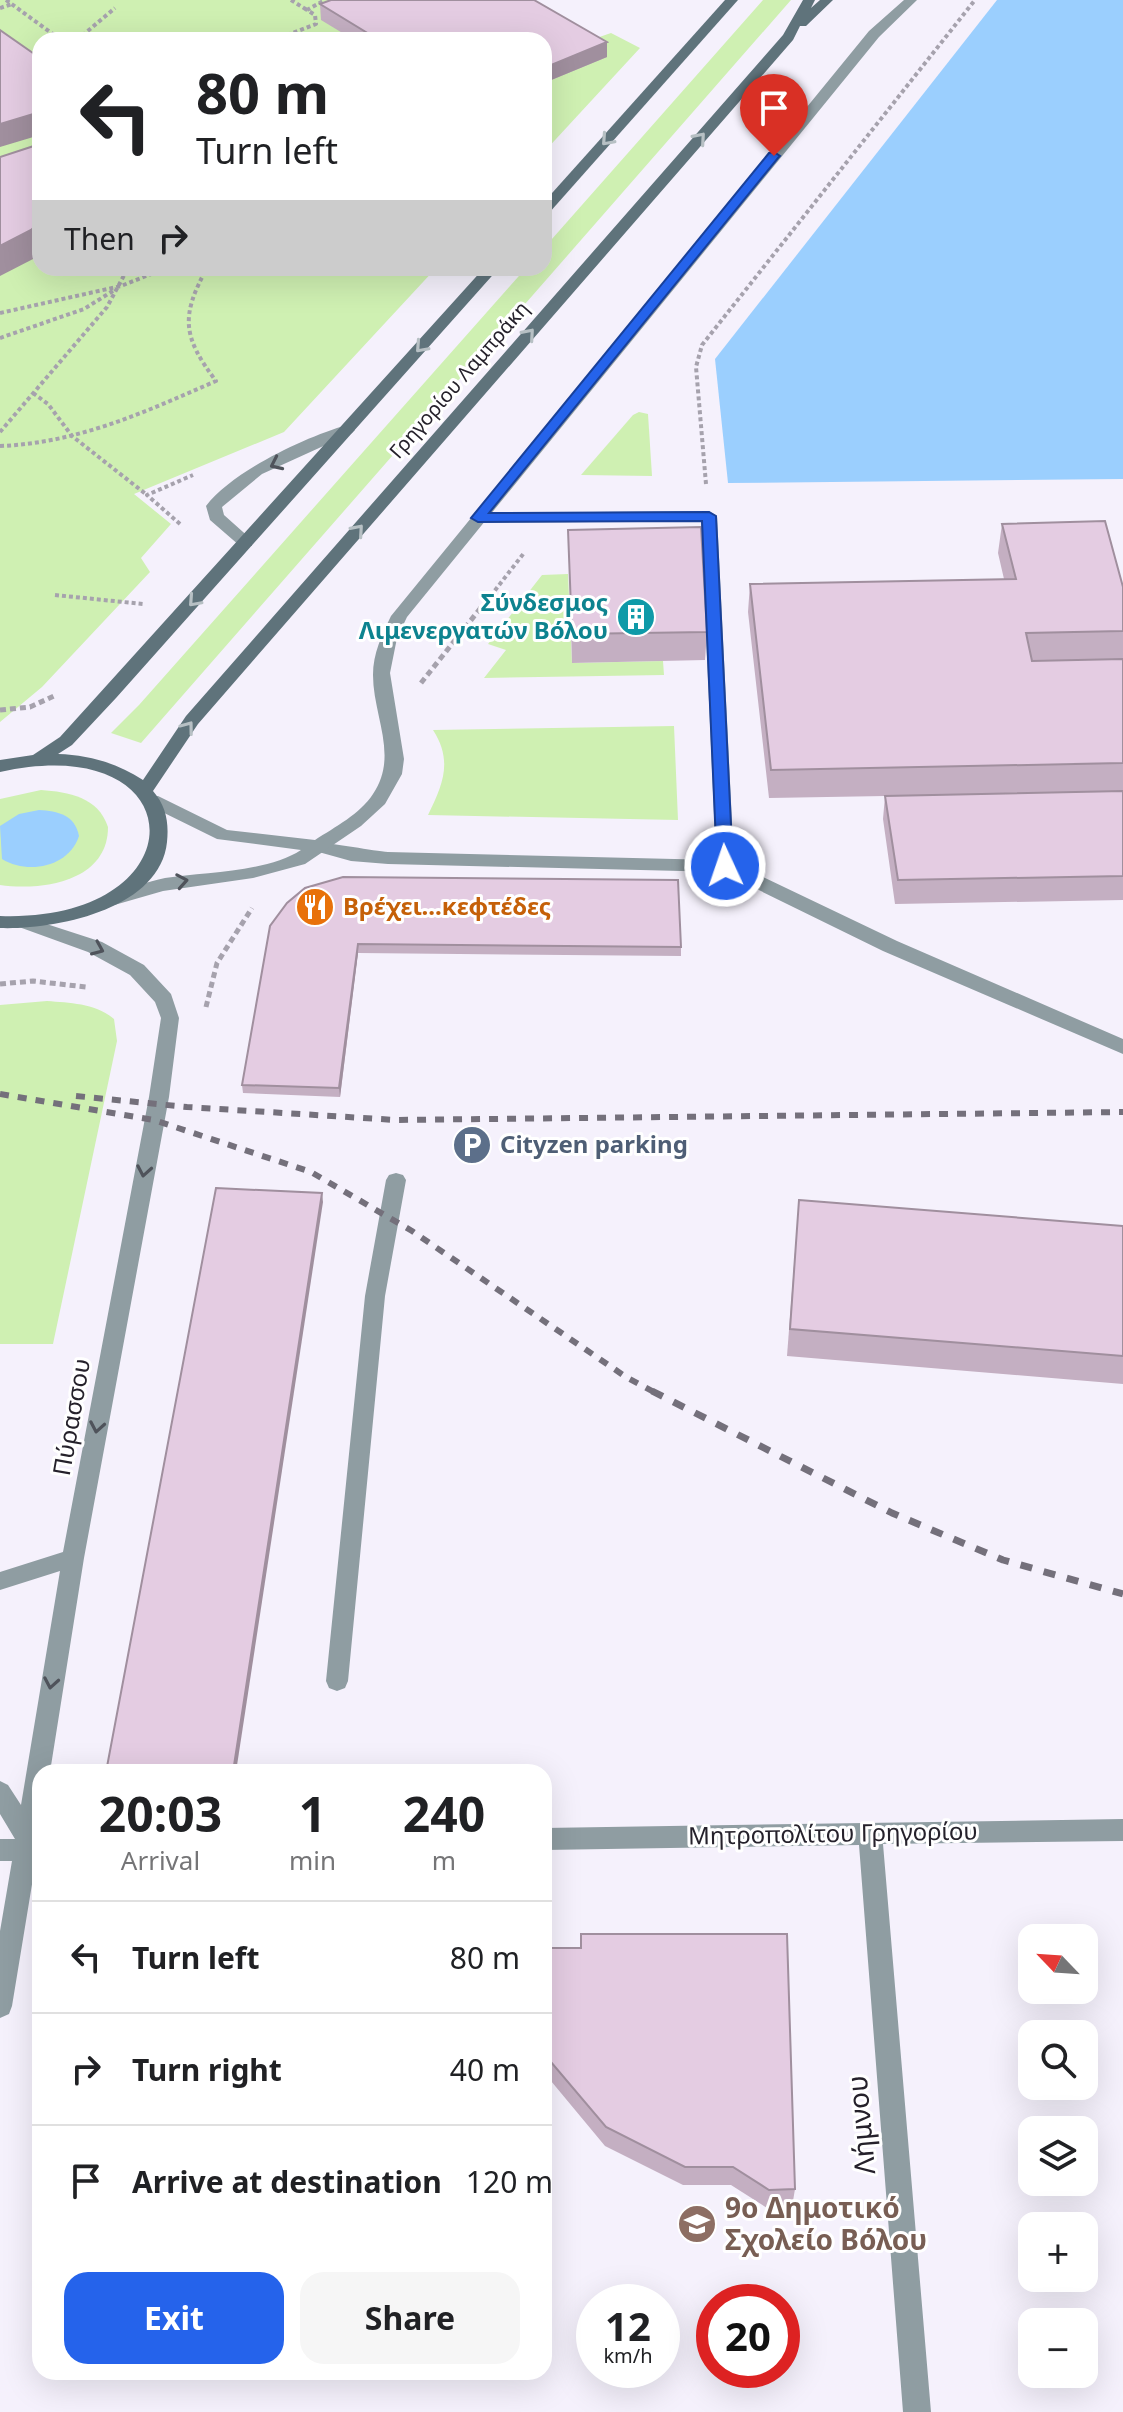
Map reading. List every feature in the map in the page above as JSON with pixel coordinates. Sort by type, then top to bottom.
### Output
[{"type":"main road","points":[[696,40],[714,0]]},
{"type":"main road","points":[[552,201],[732,0]]},
{"type":"main road","name":"Γρηγορίου Λαμπράκη","points":[[148,796],[192,720],[788,37],[809,0]]},
{"type":"main road","points":[[788,37],[827,0]]},
{"type":"main road","points":[[39,759],[75,732],[485,276]]},
{"type":"main road","points":[[0,766],[39,759],[67,759],[101,766],[130,779],[148,796],[160,825],[155,853],[139,878],[107,902],[62,919],[0,922]]},
{"type":"street","points":[[107,902],[162,885],[285,866],[321,847],[365,813],[388,785],[395,759],[380,681],[385,644],[410,601],[874,34],[911,0]]},
{"type":"street","points":[[246,543],[216,517],[214,506],[220,497],[251,476],[347,430]]},
{"type":"street","points":[[478,518],[709,516],[725,866]]},
{"type":"street","points":[[148,796],[223,835],[321,847],[351,855],[725,866],[890,946],[1123,1047]]},
{"type":"street","name":"Πύρασσου","points":[[25,923],[95,947],[137,970],[164,999],[170,1018],[159,1097],[38,1764]]},
{"type":"street","points":[[337,1681],[375,1296],[396,1180]]},
{"type":"street","points":[[0,1581],[73,1558]]},
{"type":"street","points":[[0,1792],[31,1846],[0,1850]]},
{"type":"street","name":"Μητροπολίτου Γρηγορίου","points":[[552,1839],[1123,1830]]},
{"type":"street","name":"Λήμνου","points":[[870,1832],[917,2412]]},
{"type":"street","name":"Πύρασσου","points":[[0,2006],[31,1846]]},
{"type":"path","points":[[6,0],[50,32]]},
{"type":"path","points":[[291,0],[315,15],[316,24],[295,32]]},
{"type":"path","points":[[316,0],[317,6]]},
{"type":"path","points":[[307,10],[325,0]]},
{"type":"path","points":[[0,8],[12,4]]},
{"type":"path","points":[[86,32],[115,8]]},
{"type":"path","points":[[0,432],[121,286],[125,276]]},
{"type":"path","points":[[0,313],[121,286],[146,276]]},
{"type":"path","points":[[0,446],[33,444],[114,424],[216,381],[195,353],[186,331],[190,304],[203,276]]},
{"type":"path","points":[[0,338],[84,309],[121,286]]},
{"type":"path","points":[[33,393],[48,404],[72,436],[147,495]]},
{"type":"path","points":[[55,595],[156,605]]},
{"type":"path","points":[[0,984],[46,982],[92,989]]},
{"type":"green space","points":[[0,0],[506,0],[582,43],[611,33],[640,48],[552,143],[552,32],[32,32],[32,276],[429,276],[284,432],[134,494],[171,524],[141,558],[150,572],[42,687],[0,722]]},
{"type":"green space","points":[[763,0],[791,0],[552,273],[552,239]]},
{"type":"green space","points":[[519,276],[550,276],[141,743],[111,733]]},
{"type":"green space","points":[[639,412],[648,414],[652,476],[581,475],[633,415]]},
{"type":"green space","points":[[568,574],[572,663],[663,661],[664,675],[484,678],[506,650],[488,644],[542,575]]},
{"type":"green space","points":[[674,726],[678,820],[428,815],[444,772],[443,752],[433,730]]},
{"type":"green space","points":[[41,790],[81,798],[97,809],[108,827],[105,846],[97,860],[85,871],[69,879],[34,886],[0,885],[0,799]]},
{"type":"green space","points":[[47,1001],[82,1005],[107,1014],[114,1019],[117,1041],[53,1344],[0,1344],[0,1005]]},
{"type":"water","points":[[997,0],[1123,0],[1123,479],[728,483],[715,359]]},
{"type":"water","points":[[39,810],[59,813],[74,823],[79,836],[74,847],[57,861],[35,867],[24,867],[2,859],[0,826],[19,814]]},
{"type":"building","points":[[331,0],[534,0],[607,42],[552,65],[552,32],[366,32],[320,4]]},
{"type":"building","points":[[0,30],[32,52],[32,114],[0,124]]},
{"type":"building","points":[[32,147],[32,229],[0,246],[0,157]]},
{"type":"building","points":[[1105,521],[1123,587],[1123,631],[1026,633],[1032,661],[1123,659],[1123,763],[771,770],[750,584],[1016,579],[1002,524]]},
{"type":"building","name":"Σύνδεσμος Λιμενεργατών Βόλου","points":[[701,527],[707,632],[572,634],[568,530]]},
{"type":"building","points":[[1123,791],[1123,876],[898,880],[885,796]]},
{"type":"building","points":[[343,877],[678,880],[681,947],[358,944],[339,1088],[242,1085],[270,926],[287,903],[305,888]]},
{"type":"building","points":[[216,1188],[322,1193],[234,1764],[108,1764]]},
{"type":"building","points":[[799,1200],[1123,1226],[1123,1356],[790,1329]]},
{"type":"building","points":[[581,1934],[787,1934],[795,2189],[769,2190],[733,2167],[685,2167],[606,2127],[552,2063],[552,1948],[581,1948]]},
{"type":"railway","points":[[0,1094],[154,1120],[311,1172],[412,1231],[626,1377],[656,1393]]},
{"type":"railway","points":[[76,1096],[187,1107],[396,1120],[1123,1112]]},
{"type":"railway","points":[[652,1391],[892,1513],[1003,1560],[1123,1594]]},
{"type":"place","name":"Σύνδεσμος Λιμενεργατών Βόλου","points":[[636,617]]},
{"type":"place","name":"Βρέχει...κεφτέδες","points":[[315,907]]},
{"type":"place","name":"Cityzen parking","points":[[472,1145]]},
{"type":"place","name":"9ο Δημοτικό Σχολείο Βόλου","points":[[697,2224]]},
{"type":"route","points":[[725,866],[709,516],[478,518],[774,156]]}]
